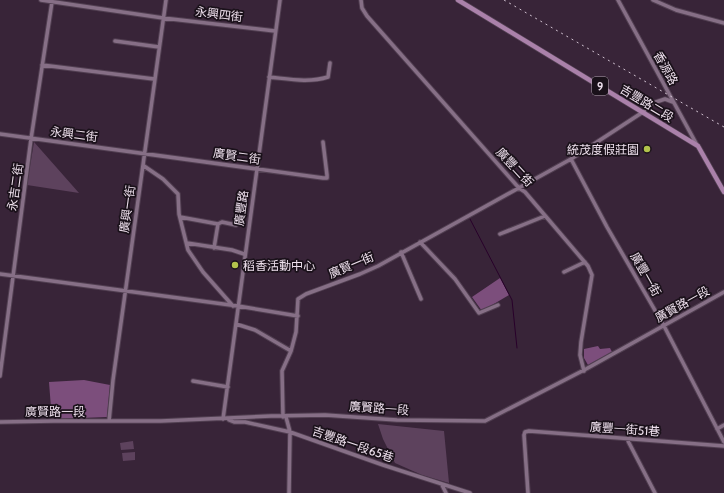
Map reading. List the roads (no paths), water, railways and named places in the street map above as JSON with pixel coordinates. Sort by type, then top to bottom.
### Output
[{"type":"main road","name":"吉豐路二段","points":[[458,0],[698,146],[724,192]]},
{"type":"street","name":"永興四街","points":[[41,0],[164,18],[275,31]]},
{"type":"street","points":[[86,6],[87,0]]},
{"type":"street","name":"廣興一街","points":[[109,421],[113,380],[166,0]]},
{"type":"street","name":"廣豐路","points":[[223,419],[244,254],[280,0]]},
{"type":"street","name":"廣豐二街","points":[[362,0],[362,8],[367,16],[519,188],[525,192],[588,266],[592,275],[580,342],[580,355],[584,370]]},
{"type":"street","name":"香源路","points":[[618,0],[698,146]]},
{"type":"street","points":[[653,0],[676,10],[724,23]]},
{"type":"street","name":"永吉二街","points":[[0,376],[31,139],[52,2]]},
{"type":"street","points":[[115,41],[159,47]]},
{"type":"street","points":[[269,76],[309,81],[321,79],[328,77],[330,64]]},
{"type":"street","points":[[42,65],[154,79]]},
{"type":"street","name":"廣賢一街","points":[[298,316],[298,299],[306,294],[366,272],[519,188],[571,159],[643,112],[653,103],[665,99],[673,102]]},
{"type":"street","name":"永興二街","points":[[0,134],[145,154]]},
{"type":"street","name":"廣賢二街","points":[[145,154],[327,178],[323,142]]},
{"type":"street","name":"廣豐一街","points":[[571,159],[607,227],[664,326],[724,442]]},
{"type":"street","points":[[144,166],[163,179],[178,194],[180,217],[188,250],[198,265],[233,306]]},
{"type":"street","points":[[500,234],[546,216]]},
{"type":"street","points":[[180,217],[218,224],[222,222],[236,225]]},
{"type":"street","points":[[214,248],[218,224]]},
{"type":"street","points":[[420,242],[455,279],[479,313],[498,305]]},
{"type":"street","points":[[187,244],[232,250],[244,254]]},
{"type":"street","points":[[401,252],[421,299]]},
{"type":"street","points":[[564,272],[585,262]]},
{"type":"street","points":[[0,274],[238,306],[298,316],[291,351],[282,372],[284,417],[290,432],[289,493]]},
{"type":"street","name":"廣賢路一段","points":[[0,422],[161,421],[271,416],[340,416],[398,420],[485,421],[584,370],[724,292]]},
{"type":"street","points":[[236,324],[255,330],[291,351]]},
{"type":"street","points":[[194,382],[228,387]]},
{"type":"street","name":"吉豐路一段65巷","points":[[228,419],[234,422],[262,425],[290,432],[442,485],[470,493]]},
{"type":"street","points":[[717,428],[724,425]]},
{"type":"street","name":"廣豐一街51巷","points":[[528,493],[524,435],[525,432],[529,431],[724,446]]},
{"type":"street","points":[[627,439],[655,493]]},
{"type":"street","points":[[442,485],[446,493]]},
{"type":"waterway","points":[[470,219],[512,300],[517,348]]},
{"type":"waterway","points":[[522,433],[526,493]]},
{"type":"railway","points":[[504,0],[724,127]]},
{"type":"place","name":"統茂度假莊園","points":[[647,149]]},
{"type":"place","name":"稻香活動中心","points":[[235,265]]}]
